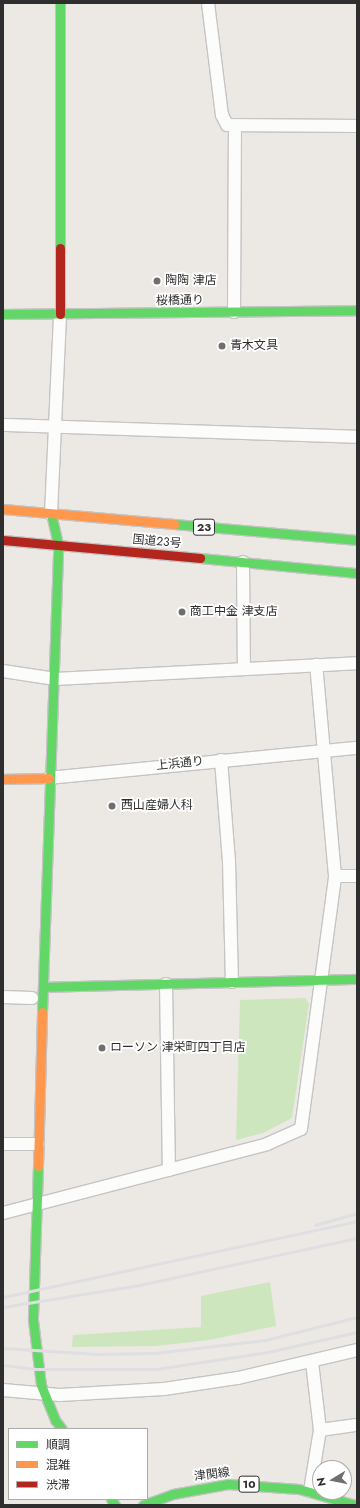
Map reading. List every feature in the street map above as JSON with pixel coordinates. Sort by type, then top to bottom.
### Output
[{"type":"main road","points":[[60,3],[62,292],[60,314]]},
{"type":"main road","name":"桜橋通り","points":[[3,314],[357,310]]},
{"type":"main road","name":"国道23号","points":[[3,510],[357,540]]},
{"type":"main road","points":[[51,514],[58,544],[55,679],[49,778],[44,987],[35,1206],[33,1320],[41,1385],[55,1420],[61,1428]]},
{"type":"main road","name":"国道23号","points":[[3,540],[357,573]]},
{"type":"main road","name":"上浜通り","points":[[3,779],[49,778]]},
{"type":"main road","points":[[44,987],[357,979]]},
{"type":"main road","name":"津関線","points":[[143,1505],[173,1494],[228,1484],[275,1485],[310,1491],[355,1505]]},
{"type":"street","points":[[208,3],[222,116],[227,125],[235,127],[357,126]]},
{"type":"street","points":[[234,312],[235,127]]},
{"type":"street","points":[[51,514],[57,428],[60,314]]},
{"type":"street","points":[[3,425],[357,437]]},
{"type":"street","points":[[243,562],[244,669]]},
{"type":"street","points":[[3,671],[55,679],[357,662]]},
{"type":"street","points":[[3,1213],[35,1206],[267,1144],[301,1129],[335,876],[325,751],[316,665]]},
{"type":"street","name":"上浜通り","points":[[49,778],[221,760],[357,748]]},
{"type":"street","points":[[221,760],[229,861],[232,982]]},
{"type":"street","points":[[335,876],[357,876]]},
{"type":"street","points":[[166,984],[169,1170]]},
{"type":"street","points":[[3,997],[32,998]]},
{"type":"street","points":[[3,1144],[38,1144]]},
{"type":"street","points":[[3,1390],[45,1394],[99,1394],[184,1387],[312,1362],[357,1350]]},
{"type":"street","points":[[310,1491],[320,1430],[312,1362]]},
{"type":"street","points":[[320,1430],[357,1425]]},
{"type":"green space","points":[[305,998],[309,1004],[292,1118],[263,1133],[236,1140],[240,1000]]},
{"type":"green space","points":[[270,1282],[276,1326],[209,1340],[156,1346],[72,1347],[73,1335],[201,1327],[201,1296]]},
{"type":"railway","points":[[315,1225],[357,1213]]},
{"type":"railway","points":[[3,1297],[357,1221]]},
{"type":"railway","points":[[3,1307],[139,1285],[357,1238]]},
{"type":"railway","points":[[3,1348],[97,1354],[155,1353],[265,1340],[357,1317]]},
{"type":"railway","points":[[3,1365],[36,1369],[156,1369],[268,1352],[357,1332]]},
{"type":"traffic: fast","points":[[60,3],[60,248]]},
{"type":"traffic: fast","points":[[3,314],[357,310]]},
{"type":"traffic: fast","points":[[42,1012],[58,544],[51,514]]},
{"type":"traffic: fast","points":[[174,524],[357,540]]},
{"type":"traffic: fast","points":[[200,558],[357,573]]},
{"type":"traffic: fast","points":[[44,987],[357,979]]},
{"type":"traffic: fast","points":[[38,1166],[33,1320],[41,1385],[55,1420],[61,1428]]},
{"type":"traffic: fast","points":[[143,1505],[173,1494],[228,1484],[299,1489],[355,1505]]},
{"type":"traffic: fast","points":[[112,1500],[115,1505]]},
{"type":"traffic: slow","points":[[3,509],[174,524]]},
{"type":"traffic: slow","points":[[3,779],[49,778]]},
{"type":"traffic: slow","points":[[38,1166],[42,1012]]},
{"type":"traffic: jam","points":[[60,248],[60,314]]},
{"type":"traffic: jam","points":[[3,540],[200,558]]},
{"type":"place","name":"陶陶 津店","points":[[157,281]]},
{"type":"place","name":"青木文具","points":[[222,346]]},
{"type":"place","name":"商工中金 津支店","points":[[182,612]]},
{"type":"place","name":"西山産婦人科","points":[[112,806]]},
{"type":"place","name":"ローソン 津栄町四丁目店","points":[[102,1048]]}]
